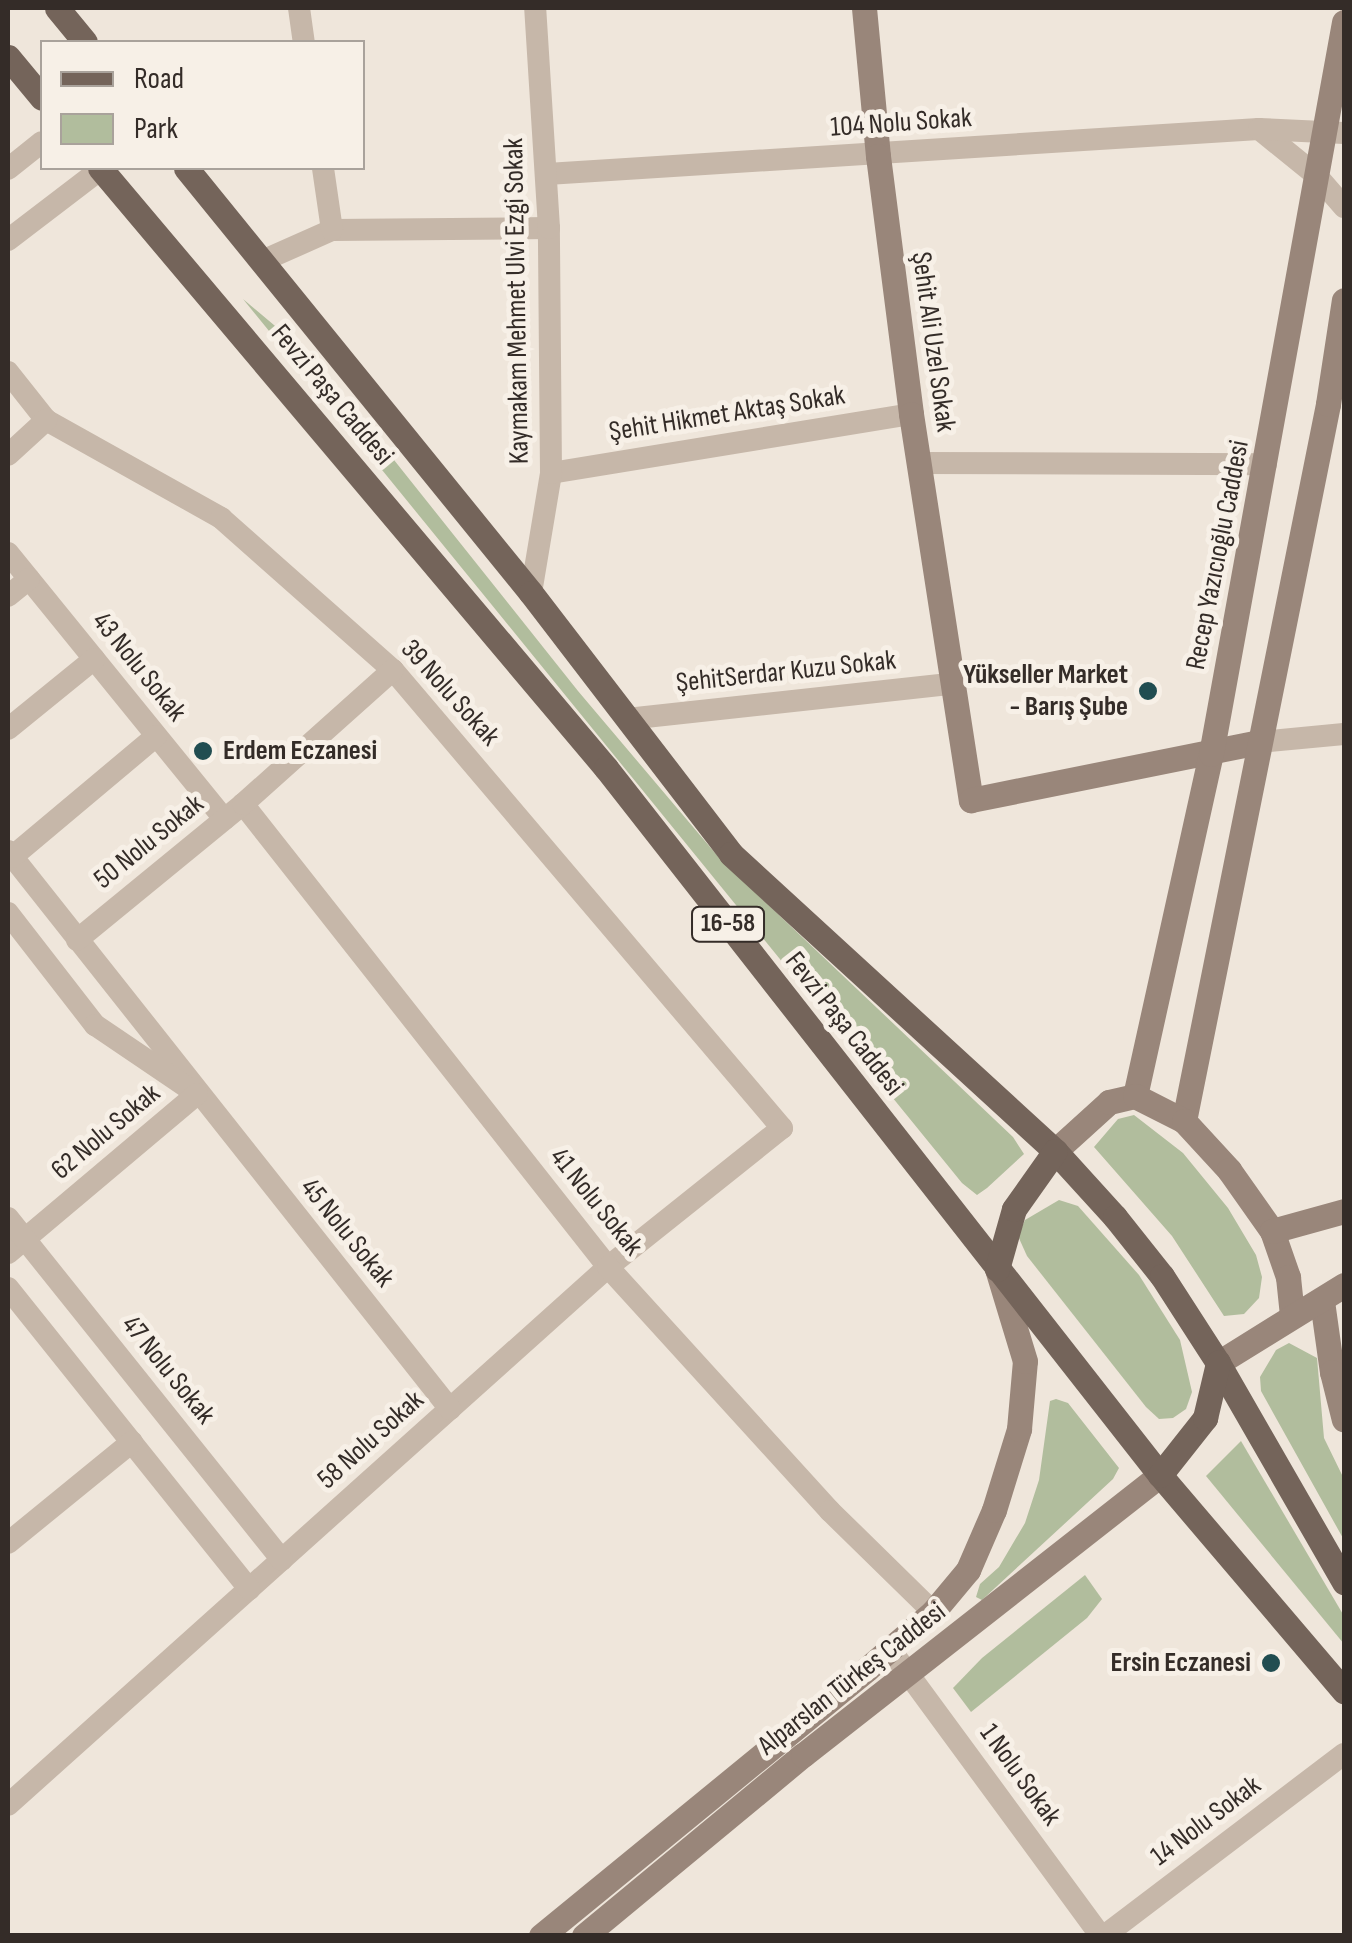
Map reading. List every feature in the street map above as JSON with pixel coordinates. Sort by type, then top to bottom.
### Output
[{"type":"main road","points":[[57,8],[84,40]]},
{"type":"main road","points":[[8,57],[40,96]]},
{"type":"main road","name":"Fevzi Paşa Caddesi","points":[[102,170],[606,768],[1160,1475],[1344,1691]]},
{"type":"main road","name":"Fevzi Paşa Caddesi","points":[[188,170],[530,592],[731,854],[1055,1151],[1162,1276],[1218,1363],[1344,1582]]},
{"type":"main road","points":[[997,1269],[1014,1209],[1055,1151]]},
{"type":"main road","points":[[1160,1475],[1206,1418],[1218,1363]]},
{"type":"street","points":[[299,8],[304,40]]},
{"type":"street","name":"Kaymakam Mehmet Ulvi Ezgi Sokak","points":[[530,592],[552,473],[549,228],[535,8]]},
{"type":"street","name":"Şehit Ali Uzel Sokak","points":[[864,8],[878,156],[911,414],[971,800],[1210,754]]},
{"type":"street","name":"Recep Yazıcıoğlu Caddesi","points":[[1135,1096],[1210,754],[1317,176],[1334,133],[1344,22]]},
{"type":"street","points":[[1259,129],[1317,176],[1344,206]]},
{"type":"street","name":"104 Nolu Sokak","points":[[547,174],[1259,129],[1334,133]]},
{"type":"street","points":[[8,169],[40,144]]},
{"type":"street","points":[[8,240],[97,170]]},
{"type":"street","points":[[323,170],[332,230]]},
{"type":"street","points":[[262,261],[332,230],[549,228]]},
{"type":"street","points":[[1184,1122],[1259,742],[1336,404],[1344,300]]},
{"type":"street","name":"39 Nolu Sokak","points":[[8,372],[46,420],[221,518],[394,670],[782,1128]]},
{"type":"street","name":"Şehit Hikmet Aktaş Sokak","points":[[552,473],[911,414]]},
{"type":"street","points":[[8,455],[46,420]]},
{"type":"street","points":[[920,463],[1266,464]]},
{"type":"street","name":"43 Nolu Sokak","points":[[8,553],[224,820]]},
{"type":"street","points":[[8,596],[29,579]]},
{"type":"street","points":[[8,728],[94,659]]},
{"type":"street","name":"50 Nolu Sokak","points":[[77,940],[224,820],[394,670]]},
{"type":"street","name":"ŞehitSerdar Kuzu Sokak","points":[[627,719],[951,684]]},
{"type":"street","points":[[1210,754],[1259,742],[1344,734]]},
{"type":"street","points":[[10,854],[156,736]]},
{"type":"street","name":"41 Nolu Sokak","points":[[242,804],[608,1267],[830,1510],[933,1612]]},
{"type":"street","name":"45 Nolu Sokak","points":[[10,854],[450,1409]]},
{"type":"street","name":"45 Nolu Sokak","points":[[8,913],[94,1025],[197,1094]]},
{"type":"street","name":"62 Nolu Sokak","points":[[16,1246],[197,1094]]},
{"type":"street","points":[[1055,1151],[1109,1102],[1135,1096],[1184,1122],[1229,1170],[1272,1231],[1288,1277],[1292,1313]]},
{"type":"street","name":"58 Nolu Sokak","points":[[8,1805],[608,1267],[782,1128]]},
{"type":"street","points":[[1272,1231],[1344,1211]]},
{"type":"street","name":"47 Nolu Sokak","points":[[8,1218],[16,1246],[282,1560]]},
{"type":"street","name":"Alparslan Türkeş Caddesi","points":[[541,1936],[867,1669],[933,1612],[968,1570],[994,1510],[1019,1429],[1025,1362],[997,1269]]},
{"type":"street","points":[[1218,1363],[1292,1313],[1322,1301],[1344,1284]]},
{"type":"street","points":[[8,1288],[249,1589]]},
{"type":"street","points":[[1322,1301],[1332,1372],[1344,1420]]},
{"type":"street","points":[[8,1543],[132,1442]]},
{"type":"street","name":"Alparslan Türkeş Caddesi","points":[[584,1936],[1160,1475]]},
{"type":"street","name":"1 Nolu Sokak","points":[[890,1649],[1103,1936]]},
{"type":"street","name":"14 Nolu Sokak","points":[[1103,1936],[1344,1754]]},
{"type":"green space","points":[[243,299],[312,357],[578,691],[721,860],[1013,1137],[1024,1154],[987,1188],[977,1195],[962,1183]]},
{"type":"green space","points":[[1134,1115],[1183,1153],[1228,1208],[1256,1255],[1262,1277],[1259,1298],[1244,1314],[1224,1316],[1172,1236],[1094,1147],[1118,1119]]},
{"type":"green space","points":[[1059,1200],[1078,1206],[1139,1275],[1180,1340],[1192,1392],[1186,1409],[1173,1418],[1159,1419],[1146,1407],[1027,1256],[1018,1236],[1025,1220]]},
{"type":"green space","points":[[1289,1343],[1317,1358],[1324,1438],[1344,1479],[1344,1540],[1261,1391],[1260,1377],[1276,1350]]},
{"type":"green space","points":[[1050,1401],[1068,1403],[1119,1468],[1113,1479],[982,1600],[976,1597],[980,1584],[999,1567],[1025,1523],[1039,1480]]},
{"type":"green space","points":[[1241,1441],[1344,1616],[1344,1644],[1206,1476]]},
{"type":"green space","points":[[1085,1575],[1102,1599],[1087,1618],[971,1712],[953,1688],[982,1658]]},
{"type":"place","name":"Yükseller Market - Barış Şube","points":[[1148,691]]},
{"type":"place","name":"Erdem Eczanesi","points":[[203,751]]},
{"type":"place","name":"Ersin Eczanesi","points":[[1271,1663]]}]
